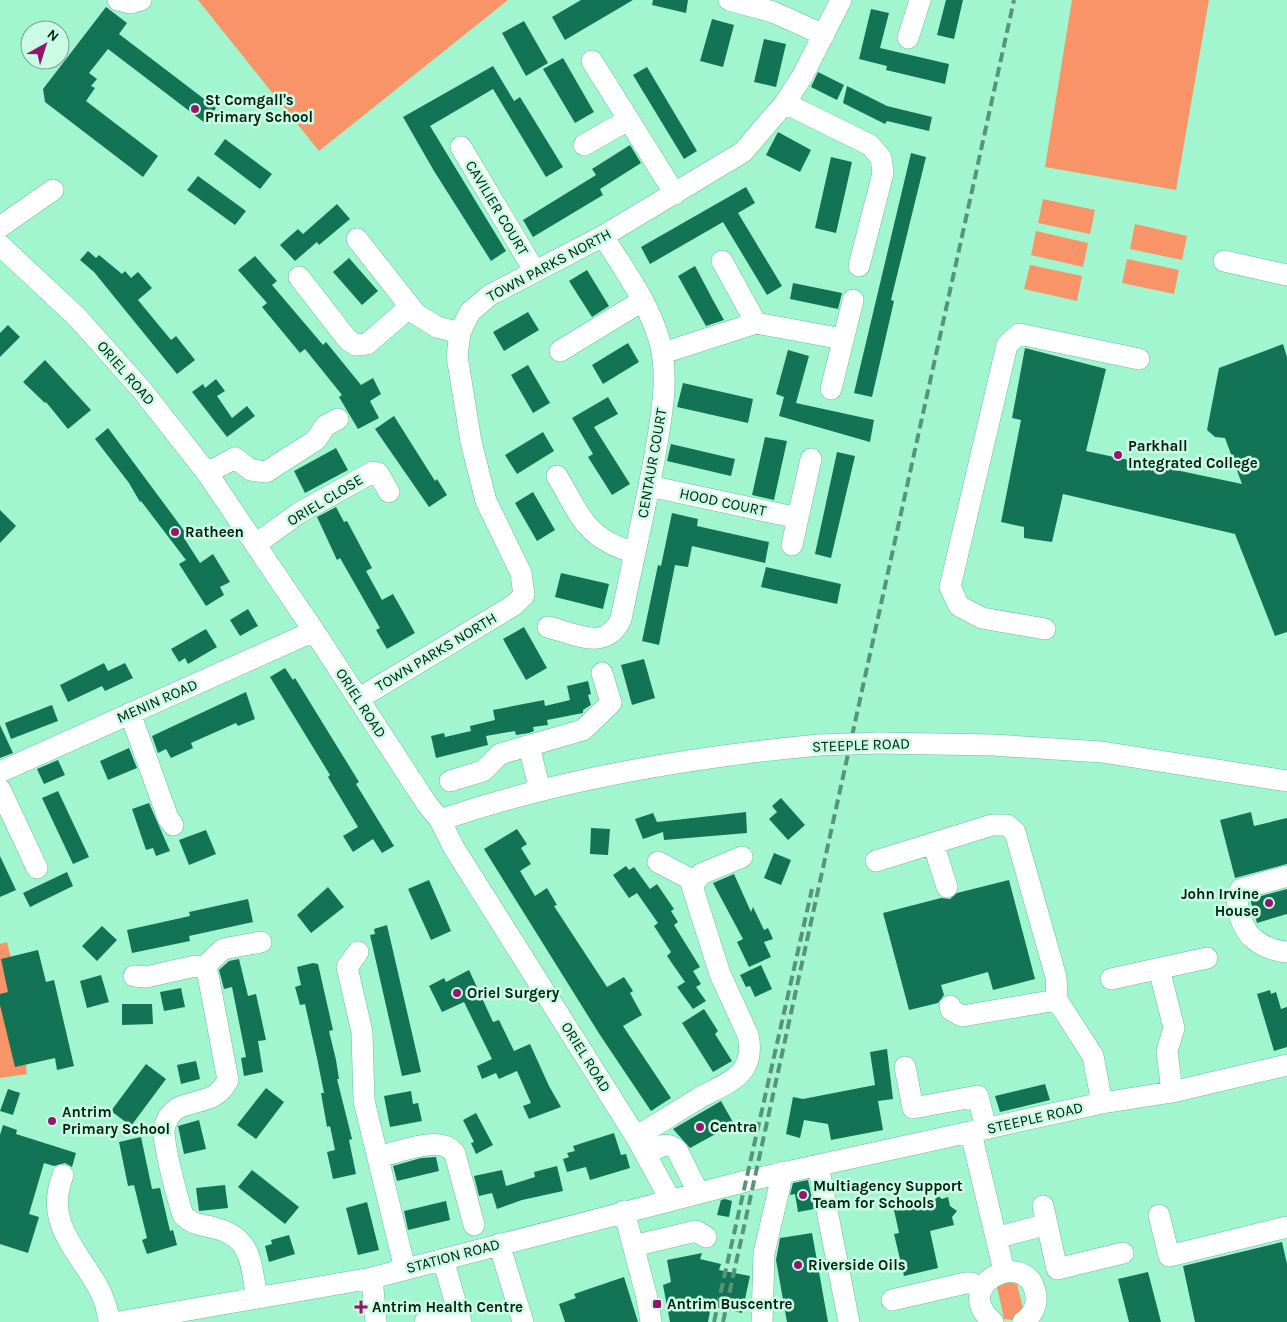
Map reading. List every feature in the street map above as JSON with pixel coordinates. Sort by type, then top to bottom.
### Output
[{"type":"street","points":[[118,0],[131,2],[141,0]]},
{"type":"street","points":[[729,0],[774,6],[824,35]]},
{"type":"street","name":"TOWN PARKS NORTH","points":[[358,699],[514,605],[524,595],[521,573],[486,500],[478,472],[459,376],[457,356],[460,333],[470,312],[481,302],[534,270],[603,236],[742,152],[785,103],[824,35],[841,0]]},
{"type":"street","points":[[908,38],[920,0]]},
{"type":"street","points":[[592,61],[675,194]]},
{"type":"street","points":[[785,103],[870,145],[881,158],[883,172],[859,266]]},
{"type":"street","points":[[584,146],[628,120]]},
{"type":"street","name":"CAVILIER COURT","points":[[461,147],[534,270]]},
{"type":"street","points":[[0,227],[53,190]]},
{"type":"street","name":"CENTAUR COURT","points":[[548,628],[597,639],[610,634],[620,619],[649,486],[660,423],[662,353],[659,338],[642,302],[603,236]]},
{"type":"street","points":[[357,239],[410,307],[430,324],[460,333]]},
{"type":"street","name":"ORIEL ROAD","points":[[0,245],[83,324],[141,388],[207,473],[314,631],[427,804],[440,820],[454,848],[641,1146],[670,1199]]},
{"type":"street","points":[[722,261],[756,323]]},
{"type":"street","points":[[1224,261],[1287,275]]},
{"type":"street","points":[[298,277],[348,340],[356,345],[367,344],[410,307]]},
{"type":"street","points":[[831,389],[853,300]]},
{"type":"street","points":[[560,351],[642,302]]},
{"type":"street","points":[[662,353],[756,323],[843,339]]},
{"type":"street","points":[[1045,629],[982,618],[959,606],[950,588],[1007,345],[1019,334],[1140,360]]},
{"type":"street","points":[[207,473],[235,458],[251,470],[266,472],[316,440],[326,426],[338,418]]},
{"type":"street","points":[[792,544],[811,459]]},
{"type":"street","name":"ORIEL CLOSE","points":[[256,544],[299,513],[372,472],[378,473],[389,492]]},
{"type":"street","points":[[557,476],[594,534],[606,543],[635,554]]},
{"type":"street","name":"HOOD COURT","points":[[649,486],[798,518]]},
{"type":"street","name":"MENIN ROAD","points":[[0,772],[314,631]]},
{"type":"street","points":[[450,781],[483,771],[500,754],[588,728],[611,702],[602,673]]},
{"type":"street","points":[[130,714],[168,818],[173,825]]},
{"type":"street","name":"STEEPLE ROAD","points":[[440,820],[540,791],[658,765],[745,752],[819,745],[879,743],[993,745],[1102,752],[1287,781]]},
{"type":"street","points":[[529,746],[540,791]]},
{"type":"street","points":[[0,789],[37,868]]},
{"type":"street","points":[[876,861],[992,825],[1007,826],[1015,832],[1056,977],[1057,1000],[1093,1056],[1102,1103]]},
{"type":"street","points":[[934,843],[946,887]]},
{"type":"street","points":[[641,1146],[698,1098],[732,1082],[744,1069],[750,1053],[748,1035],[720,974],[693,892],[694,881],[709,870],[742,858]]},
{"type":"street","points":[[658,862],[694,881]]},
{"type":"street","points":[[1287,876],[1240,889],[1236,900],[1245,929],[1254,940],[1273,949],[1287,952]]},
{"type":"street","points":[[203,968],[223,949],[261,942]]},
{"type":"street","points":[[358,952],[347,967],[362,1032],[363,1092],[404,1269]]},
{"type":"street","points":[[1111,979],[1207,958]]},
{"type":"street","points":[[134,976],[146,977],[195,966],[203,968],[208,975],[228,1080],[216,1096],[208,1101],[179,1108],[172,1113],[164,1131],[183,1216],[196,1224],[228,1231],[244,1244],[249,1255],[257,1298]]},
{"type":"street","points":[[1160,969],[1174,1028],[1167,1051],[1172,1092]]},
{"type":"street","points":[[950,1006],[951,1010],[962,1016],[1057,1000]]},
{"type":"street","name":"STEEPLE ROAD","points":[[783,1172],[1102,1103],[1172,1092],[1287,1065]]},
{"type":"street","points":[[905,1067],[913,1108],[978,1096],[979,1131],[996,1238],[1004,1271]]},
{"type":"street","points":[[378,1158],[435,1144],[447,1146],[455,1154],[474,1225]]},
{"type":"street","points":[[641,1146],[660,1146],[666,1144],[677,1150],[698,1192]]},
{"type":"street","points":[[818,1165],[849,1322]]},
{"type":"street","points":[[762,1322],[764,1253],[783,1172]]},
{"type":"street","name":"STATION ROAD","points":[[119,1322],[152,1319],[372,1278],[670,1199],[783,1172]]},
{"type":"street","points":[[63,1175],[56,1198],[62,1228],[69,1245],[100,1287],[105,1299],[109,1322]]},
{"type":"street","points":[[624,1211],[651,1322]]},
{"type":"street","points":[[996,1238],[1045,1215],[1057,1270],[1123,1253]]},
{"type":"street","points":[[1159,1215],[1169,1256],[1287,1227]]},
{"type":"street","points":[[633,1246],[701,1229]]},
{"type":"street","points":[[499,1244],[523,1322]]},
{"type":"street","points":[[425,1322],[460,1318],[443,1259]]},
{"type":"street","points":[[993,1322],[982,1308],[981,1291],[991,1276],[1004,1271],[1018,1272],[1032,1285],[1036,1304],[1032,1313],[1023,1322]]},
{"type":"street","points":[[372,1278],[376,1322]]},
{"type":"street","points":[[892,1300],[966,1283],[972,1283],[981,1291]]},
{"type":"shaded area","points":[[198,0],[508,0],[319,151]]},
{"type":"shaded area","points":[[1072,0],[1209,0],[1176,190],[1045,167]]},
{"type":"shaded area","points":[[1043,199],[1095,210],[1090,234],[1038,223]]},
{"type":"shaded area","points":[[1135,224],[1187,236],[1182,260],[1130,249]]},
{"type":"shaded area","points":[[1036,231],[1088,243],[1083,267],[1031,255]]},
{"type":"shaded area","points":[[1127,259],[1179,270],[1174,294],[1122,283]]},
{"type":"shaded area","points":[[1030,265],[1082,276],[1077,301],[1024,289]]},
{"type":"shaded area","points":[[7,942],[32,1045],[26,1067],[27,1074],[0,1078],[0,944]]},
{"type":"shaded area","points":[[1008,1282],[1017,1284],[1024,1313],[1013,1320],[1004,1319],[997,1287]]},
{"type":"building","points":[[581,0],[633,0],[565,40],[552,17]]},
{"type":"building","points":[[653,0],[688,0],[686,13],[652,5]]},
{"type":"building","points":[[946,0],[963,0],[954,39],[937,35]]},
{"type":"building","name":"St Comgall's Primary School","points":[[106,7],[127,23],[119,34],[216,108],[205,123],[108,49],[89,73],[97,79],[91,86],[95,88],[86,101],[158,156],[143,177],[45,102],[43,89],[58,70],[70,70],[70,54]]},
{"type":"building","points":[[871,9],[889,13],[880,48],[949,64],[945,84],[886,70],[887,66],[859,59]]},
{"type":"building","points":[[712,19],[734,25],[723,67],[700,61]]},
{"type":"building","points":[[524,21],[548,63],[526,76],[502,33]]},
{"type":"building","points":[[764,39],[786,44],[776,87],[754,82]]},
{"type":"building","points":[[563,58],[594,112],[575,123],[543,69]]},
{"type":"building","points":[[493,66],[514,101],[520,97],[563,167],[546,177],[493,89],[430,126],[506,251],[491,261],[434,171],[403,117]]},
{"type":"building","points":[[647,67],[697,151],[684,159],[633,75]]},
{"type":"building","points":[[818,72],[844,85],[837,100],[811,87]]},
{"type":"building","points":[[847,86],[887,106],[932,117],[929,131],[887,121],[885,124],[843,103]]},
{"type":"building","points":[[778,132],[811,150],[800,172],[766,155]]},
{"type":"building","points":[[225,139],[272,174],[260,189],[214,154]]},
{"type":"building","points":[[630,145],[641,163],[600,189],[603,195],[533,237],[523,220],[596,175],[592,169]]},
{"type":"building","points":[[911,153],[926,157],[891,300],[894,301],[872,397],[854,393]]},
{"type":"building","points":[[831,157],[852,162],[836,233],[815,228]]},
{"type":"building","points":[[198,176],[246,211],[235,225],[187,190]]},
{"type":"building","points":[[746,187],[755,203],[738,213],[782,286],[767,295],[723,222],[650,264],[641,247]]},
{"type":"building","points":[[337,204],[350,219],[319,245],[317,242],[295,261],[280,245],[298,229],[303,234]]},
{"type":"building","points":[[88,251],[96,258],[99,255],[122,274],[125,271],[131,278],[138,272],[152,288],[138,300],[171,340],[176,336],[195,360],[177,374],[94,272],[80,260]]},
{"type":"building","points":[[255,256],[277,281],[272,285],[323,345],[326,342],[361,385],[373,378],[381,394],[370,401],[379,418],[358,429],[339,397],[342,395],[305,349],[300,353],[262,307],[267,303],[238,270]]},
{"type":"building","points":[[349,258],[378,291],[362,305],[333,272]]},
{"type":"building","points":[[695,266],[724,320],[706,326],[678,276]]},
{"type":"building","points":[[587,270],[609,306],[592,317],[569,281]]},
{"type":"building","points":[[793,283],[842,293],[838,309],[790,299]]},
{"type":"building","points":[[528,312],[539,330],[504,351],[493,332]]},
{"type":"building","points":[[8,325],[20,337],[0,357],[0,333]]},
{"type":"building","points":[[628,343],[639,362],[603,384],[592,365]]},
{"type":"building","points":[[1283,344],[1287,357],[1287,632],[1275,636],[1235,534],[1063,494],[1052,542],[1024,538],[1024,527],[1001,522],[1021,420],[1012,418],[1025,348],[1106,369],[1086,451],[1242,484],[1225,438],[1215,437],[1207,430],[1219,368]]},
{"type":"building","points":[[788,350],[809,356],[796,403],[874,420],[870,442],[779,416],[784,397],[776,394]]},
{"type":"building","points":[[45,360],[91,410],[68,429],[46,402],[23,382]]},
{"type":"building","points":[[528,365],[550,403],[533,413],[511,375]]},
{"type":"building","points":[[216,379],[225,391],[217,396],[232,418],[247,406],[255,416],[227,437],[192,392],[203,384],[205,388]]},
{"type":"building","points":[[683,383],[753,399],[748,423],[677,407]]},
{"type":"building","points":[[608,397],[618,414],[594,427],[630,484],[612,495],[588,457],[593,454],[572,418]]},
{"type":"building","points":[[394,416],[435,481],[437,479],[447,495],[429,507],[375,429]]},
{"type":"building","points":[[108,428],[188,536],[184,538],[200,563],[213,554],[230,582],[220,587],[224,595],[206,606],[179,564],[186,560],[140,502],[129,483],[95,439]]},
{"type":"building","points":[[543,432],[554,451],[517,474],[505,455]]},
{"type":"building","points":[[765,437],[787,441],[774,500],[752,495]]},
{"type":"building","points":[[671,444],[735,459],[731,476],[667,461]]},
{"type":"building","points":[[336,448],[348,470],[305,493],[294,471]]},
{"type":"building","points":[[837,452],[855,456],[831,558],[815,554]]},
{"type":"building","points":[[533,492],[555,530],[537,541],[515,503]]},
{"type":"building","points":[[336,507],[344,522],[347,521],[372,568],[366,571],[382,600],[393,594],[415,633],[387,649],[376,630],[380,628],[340,558],[337,560],[317,517]]},
{"type":"building","points":[[0,510],[16,526],[0,543]]},
{"type":"building","points":[[672,513],[698,519],[697,526],[769,542],[765,563],[692,546],[688,567],[675,565],[659,645],[642,641],[658,565],[661,566]]},
{"type":"building","points":[[766,567],[841,584],[837,604],[761,587]]},
{"type":"building","points":[[561,573],[609,584],[603,609],[555,597]]},
{"type":"building","points":[[248,609],[258,626],[240,636],[230,620]]},
{"type":"building","points":[[524,627],[547,668],[526,680],[503,639]]},
{"type":"building","points":[[206,629],[217,647],[188,664],[185,658],[179,662],[171,649]]},
{"type":"building","points":[[644,659],[655,698],[632,705],[621,665]]},
{"type":"building","points":[[104,663],[108,671],[125,663],[133,678],[105,691],[102,686],[68,702],[60,685]]},
{"type":"building","points":[[285,668],[293,680],[295,678],[359,782],[356,784],[394,846],[382,853],[373,839],[353,852],[343,836],[358,827],[328,777],[330,775],[270,677]]},
{"type":"building","points":[[588,681],[591,694],[588,695],[591,705],[583,710],[583,713],[547,720],[548,725],[533,727],[534,731],[529,733],[516,735],[515,731],[486,736],[488,745],[436,758],[431,736],[444,733],[445,737],[471,731],[470,726],[495,720],[493,710],[544,700],[545,706],[570,700],[567,686]]},
{"type":"building","points":[[246,692],[255,719],[238,726],[236,723],[191,743],[193,748],[171,758],[166,749],[158,753],[152,736]]},
{"type":"building","points":[[52,705],[58,721],[11,739],[5,723]]},
{"type":"building","points":[[0,725],[13,753],[0,758]]},
{"type":"building","points":[[129,748],[137,768],[108,780],[100,761]]},
{"type":"building","points":[[58,760],[65,775],[44,784],[37,769]]},
{"type":"building","points":[[58,791],[89,857],[73,864],[42,798]]},
{"type":"building","points":[[781,798],[805,825],[788,840],[769,819],[777,812],[772,806]]},
{"type":"building","points":[[149,803],[170,851],[156,856],[153,848],[146,850],[132,809]]},
{"type":"building","points":[[746,812],[747,833],[664,840],[663,832],[643,839],[635,819],[653,813],[657,822]]},
{"type":"building","points":[[1251,812],[1254,826],[1287,818],[1287,864],[1235,878],[1220,820]]},
{"type":"building","points":[[591,828],[610,829],[608,855],[590,854]]},
{"type":"building","points":[[517,829],[527,844],[521,848],[531,864],[520,871],[535,896],[547,888],[557,905],[554,906],[607,987],[624,977],[633,991],[630,993],[642,1015],[623,1026],[671,1098],[651,1111],[600,1035],[484,849]]},
{"type":"building","points":[[206,830],[216,854],[189,865],[179,840]]},
{"type":"building","points":[[774,853],[791,860],[781,885],[764,878]]},
{"type":"building","points":[[0,856],[16,890],[0,897]]},
{"type":"building","points":[[626,866],[629,870],[634,867],[650,889],[657,884],[674,909],[671,911],[678,922],[674,925],[700,967],[693,971],[701,984],[696,987],[706,1001],[693,1009],[677,987],[685,982],[667,956],[671,952],[654,926],[658,923],[637,893],[629,898],[613,875]]},
{"type":"building","points":[[67,872],[73,886],[30,907],[23,893]]},
{"type":"building","points":[[734,874],[751,912],[753,907],[764,930],[768,928],[773,939],[764,942],[771,957],[749,967],[737,942],[743,939],[713,883]]},
{"type":"building","points":[[429,880],[451,931],[431,940],[408,889]]},
{"type":"building","points":[[1009,880],[1035,979],[993,990],[988,972],[941,985],[944,995],[938,1003],[909,1010],[883,913],[941,898],[950,899],[957,893]]},
{"type":"building","points":[[328,887],[344,907],[311,933],[297,915]]},
{"type":"building","name":"John Irvine House","points":[[1287,889],[1287,914],[1257,923],[1250,899]]},
{"type":"building","points":[[248,899],[253,922],[189,936],[190,941],[132,953],[127,930],[190,916],[189,912]]},
{"type":"building","points":[[387,925],[421,1072],[402,1076],[370,935],[375,934],[374,929]]},
{"type":"building","points":[[102,926],[117,940],[97,961],[82,946]]},
{"type":"building","points":[[38,950],[46,982],[54,980],[74,1066],[57,1070],[55,1058],[15,1067],[0,1005],[0,994],[8,992],[1,959]]},
{"type":"building","points":[[239,959],[248,996],[256,994],[266,1040],[258,1041],[263,1072],[244,1076],[241,1058],[246,1057],[232,987],[224,989],[219,970],[229,961]]},
{"type":"building","points":[[313,963],[318,964],[333,1030],[329,1031],[336,1060],[339,1079],[337,1079],[352,1139],[349,1140],[356,1174],[333,1179],[327,1152],[335,1150],[330,1126],[327,1127],[321,1093],[324,1093],[305,1004],[300,1005],[295,987],[301,985],[297,967]]},
{"type":"building","points":[[761,965],[772,989],[755,997],[750,986],[746,987],[740,975]]},
{"type":"building","points":[[469,970],[493,1022],[499,1020],[514,1051],[530,1044],[561,1107],[529,1119],[523,1106],[531,1103],[517,1071],[499,1079],[496,1073],[482,1079],[477,1066],[492,1059],[464,1002],[442,1012],[429,986],[444,978],[446,982]]},
{"type":"building","points":[[101,975],[109,1002],[87,1008],[80,981]]},
{"type":"building","points":[[181,988],[185,1007],[164,1011],[160,992]]},
{"type":"building","points":[[1270,990],[1271,994],[1276,992],[1281,1009],[1287,1007],[1287,1047],[1274,1051],[1257,994]]},
{"type":"building","points":[[122,1004],[152,1004],[153,1024],[122,1025]]},
{"type":"building","points":[[704,1009],[718,1031],[715,1034],[732,1061],[713,1072],[682,1023]]},
{"type":"building","points":[[887,1049],[893,1099],[878,1101],[883,1130],[831,1140],[828,1124],[804,1120],[800,1138],[786,1134],[793,1097],[803,1099],[875,1085],[870,1052]]},
{"type":"building","points":[[196,1061],[200,1079],[181,1084],[177,1065]]},
{"type":"building","points":[[146,1064],[166,1079],[131,1126],[111,1111]]},
{"type":"building","points":[[1045,1084],[1050,1100],[1000,1112],[995,1096]]},
{"type":"building","points":[[266,1088],[284,1102],[256,1139],[237,1125]]},
{"type":"building","points":[[8,1089],[20,1093],[13,1115],[0,1111]]},
{"type":"building","points":[[411,1091],[413,1104],[418,1103],[422,1121],[390,1127],[384,1096]]},
{"type":"building","name":"Centra","points":[[721,1101],[734,1124],[690,1148],[673,1129]]},
{"type":"building","points":[[476,1113],[493,1145],[476,1154],[471,1143],[474,1142],[463,1120]]},
{"type":"building","points":[[199,1120],[206,1149],[184,1154],[178,1126]]},
{"type":"building","points":[[3,1125],[17,1130],[16,1134],[76,1153],[72,1167],[65,1163],[54,1166],[44,1163],[29,1214],[39,1217],[28,1253],[0,1244],[0,1135]]},
{"type":"building","points":[[614,1133],[621,1155],[626,1154],[630,1168],[590,1180],[586,1167],[567,1172],[563,1159],[569,1157],[567,1153],[575,1151],[573,1146]]},
{"type":"building","points":[[141,1137],[152,1189],[160,1188],[170,1231],[173,1230],[177,1245],[147,1254],[142,1240],[147,1238],[134,1185],[128,1186],[119,1142]]},
{"type":"building","points":[[436,1157],[439,1171],[397,1181],[393,1166],[421,1158]]},
{"type":"building","points":[[557,1166],[563,1191],[522,1200],[497,1209],[492,1193],[479,1196],[474,1176],[502,1170],[506,1186],[535,1177],[534,1172]]},
{"type":"building","points":[[252,1170],[299,1207],[285,1224],[238,1187]]},
{"type":"building","name":"Multiagency Support Team for Schools","points":[[808,1180],[814,1209],[798,1212],[795,1194],[790,1195],[793,1183]]},
{"type":"building","points":[[225,1185],[228,1208],[199,1211],[196,1188]]},
{"type":"building","points":[[938,1196],[942,1199],[948,1197],[950,1206],[957,1211],[952,1217],[954,1225],[930,1231],[938,1268],[904,1276],[894,1234],[899,1233],[894,1210],[934,1201]]},
{"type":"building","points":[[721,1200],[732,1201],[729,1217],[717,1215]]},
{"type":"building","points":[[446,1201],[450,1220],[408,1230],[404,1211]]},
{"type":"building","points":[[367,1202],[379,1250],[358,1255],[346,1208]]},
{"type":"building","name":"Riverside Oils","points":[[812,1233],[828,1322],[787,1322],[776,1260],[780,1238]]},
{"type":"building","points":[[289,1235],[295,1254],[269,1262],[265,1246],[272,1244],[271,1240]]},
{"type":"building","points":[[1282,1242],[1287,1264],[1287,1322],[1195,1322],[1183,1266]]},
{"type":"building","points":[[702,1253],[700,1259],[721,1264],[719,1270],[750,1276],[742,1313],[711,1306],[708,1322],[670,1322],[663,1285],[671,1282],[667,1260]]},
{"type":"building","points":[[1148,1272],[1161,1322],[1129,1322],[1118,1279]]},
{"type":"building","points":[[624,1277],[638,1322],[565,1322],[559,1304],[576,1298],[574,1294]]},
{"type":"railway","points":[[723,1322],[1014,0]]},
{"type":"railway","points":[[714,1322],[812,889]]},
{"type":"place","name":"St Comgall's Primary School","points":[[195,109]]},
{"type":"place","name":"Parkhall Integrated College","points":[[1118,455]]},
{"type":"place","name":"Ratheen","points":[[175,532]]},
{"type":"place","name":"John Irvine House","points":[[1269,903]]},
{"type":"place","name":"Oriel Surgery","points":[[457,993]]},
{"type":"place","name":"Antrim Primary School","points":[[52,1121]]},
{"type":"place","name":"Centra","points":[[700,1127]]},
{"type":"place","name":"Multiagency Support Team for Schools","points":[[803,1195]]},
{"type":"place","name":"Riverside Oils","points":[[798,1265]]},
{"type":"place","name":"Antrim Buscentre","points":[[657,1304]]},
{"type":"place","name":"Antrim Health Centre","points":[[361,1307]]}]
